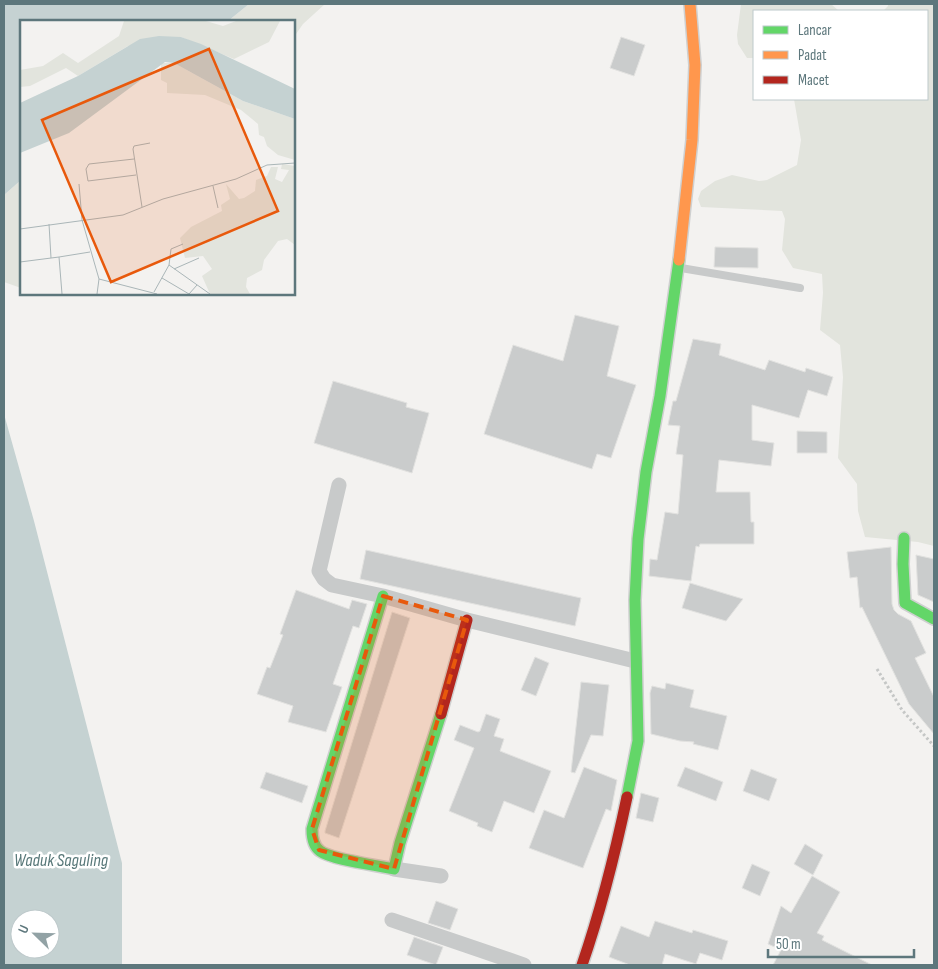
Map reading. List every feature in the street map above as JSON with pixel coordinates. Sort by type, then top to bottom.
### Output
[{"type":"street","points":[[582,965],[595,927],[619,836],[638,741],[635,600],[638,538],[646,472],[660,396],[679,267],[692,140],[696,65],[690,4]]},
{"type":"street","points":[[339,485],[319,571],[324,579],[332,585],[383,596],[467,620],[636,661]]},
{"type":"street","points":[[904,538],[905,602],[934,619]]},
{"type":"street","points":[[383,596],[312,829],[313,841],[319,850],[332,855],[394,869],[441,876]]},
{"type":"street","points":[[394,869],[400,843],[442,710],[467,620]]},
{"type":"street","points":[[392,920],[524,965]]},
{"type":"lane","points":[[679,267],[800,288]]},
{"type":"path","points":[[876,668],[902,710],[934,746]]},
{"type":"highlighted area","points":[[383,596],[467,620],[394,869],[319,850],[312,829]]},
{"type":"shaded area","points":[[249,4],[325,4],[303,24],[295,36],[295,20],[229,20]]},
{"type":"shaded area","points":[[741,4],[831,4],[838,10],[753,10],[753,58],[747,58],[738,44],[737,35]]},
{"type":"shaded area","points":[[888,4],[934,4],[934,546],[918,542],[865,537],[858,511],[857,484],[838,458],[843,377],[840,345],[820,330],[823,293],[822,274],[793,268],[782,250],[785,219],[782,211],[701,207],[698,199],[701,191],[715,181],[732,175],[759,181],[767,180],[797,165],[801,140],[794,100],[928,100],[928,10],[884,10]]},
{"type":"shaded area","points":[[20,181],[20,288],[4,282],[4,195]]},
{"type":"water","points":[[4,4],[249,4],[229,20],[20,20],[20,181],[4,195]]},
{"type":"water","name":"Waduk Saguling","points":[[4,414],[34,521],[122,863],[122,965],[4,965]]},
{"type":"building","points":[[621,37],[645,45],[634,76],[610,68]]},
{"type":"building","points":[[715,247],[758,248],[758,268],[714,267]]},
{"type":"building","points":[[575,315],[619,326],[607,376],[636,385],[611,458],[597,454],[592,469],[484,434],[513,345],[563,361]]},
{"type":"building","points":[[693,339],[721,344],[719,355],[765,370],[769,360],[805,372],[806,368],[833,377],[827,396],[808,390],[799,418],[752,405],[752,440],[774,443],[771,466],[719,460],[716,492],[750,492],[751,522],[754,522],[754,544],[700,544],[699,547],[696,546],[691,581],[649,576],[650,559],[657,560],[665,512],[678,514],[683,455],[676,454],[680,426],[668,425],[673,401],[676,401]]},
{"type":"building","points":[[333,381],[407,403],[406,407],[429,413],[412,473],[314,443]]},
{"type":"building","points":[[797,431],[827,432],[827,453],[797,453]]},
{"type":"building","points":[[891,547],[892,604],[898,614],[911,621],[926,653],[915,658],[934,697],[934,734],[909,704],[862,607],[860,608],[857,577],[850,578],[847,552]]},
{"type":"building","points":[[366,550],[581,598],[575,626],[360,579]]},
{"type":"building","points":[[916,555],[934,559],[934,602],[918,595]]},
{"type":"building","points":[[690,583],[743,599],[726,621],[682,608]]},
{"type":"building","points":[[296,590],[349,609],[352,600],[367,604],[359,628],[353,626],[333,684],[342,687],[326,732],[288,722],[293,706],[257,694],[267,667],[270,668],[283,635],[280,634]]},
{"type":"building","points":[[392,612],[410,618],[339,838],[325,833],[325,831]]},
{"type":"building","points":[[535,657],[549,663],[536,696],[521,690]]},
{"type":"building","points":[[581,682],[609,685],[603,736],[591,735],[575,773],[571,772]]},
{"type":"building","points":[[666,683],[694,690],[690,707],[727,716],[718,750],[693,744],[694,742],[680,741],[651,734],[650,693],[652,686],[665,689]]},
{"type":"building","points":[[486,714],[500,719],[494,736],[504,739],[500,751],[551,771],[534,813],[504,801],[492,832],[477,826],[478,823],[449,811],[474,748],[454,740],[460,725],[478,732],[480,731]]},
{"type":"building","points":[[584,767],[617,780],[611,811],[606,809],[583,868],[529,848],[544,810],[564,818]]},
{"type":"building","points":[[685,767],[723,782],[716,801],[677,786]]},
{"type":"building","points":[[751,769],[777,779],[769,801],[743,791]]},
{"type":"building","points":[[266,772],[308,786],[302,803],[260,788]]},
{"type":"building","points":[[641,793],[659,798],[653,822],[636,818]]},
{"type":"building","points":[[805,844],[823,855],[813,875],[794,864]]},
{"type":"building","points":[[752,864],[770,872],[760,896],[742,888]]},
{"type":"building","points":[[812,876],[840,892],[817,933],[824,936],[822,940],[872,965],[773,965],[781,950],[768,944],[781,906],[791,913]]},
{"type":"building","points":[[436,901],[458,909],[450,930],[428,923]]},
{"type":"building","points":[[655,921],[692,933],[693,930],[728,941],[722,960],[700,953],[696,964],[665,954],[662,965],[630,965],[609,957],[621,926],[649,937]]},
{"type":"building","points":[[414,937],[443,947],[436,965],[407,955]]},
{"type":"traffic: fast","points":[[627,797],[638,741],[635,600],[638,539],[646,472],[660,396],[679,260]]},
{"type":"traffic: fast","points":[[904,538],[905,603],[934,619]]},
{"type":"traffic: fast","points":[[383,596],[312,829],[313,841],[320,851],[334,857],[394,869],[400,843],[441,714]]},
{"type":"traffic: slow","points":[[679,260],[692,140],[695,65],[690,4]]},
{"type":"traffic: jam","points":[[441,714],[467,620]]},
{"type":"traffic: jam","points":[[582,965],[607,882],[627,797]]}]
